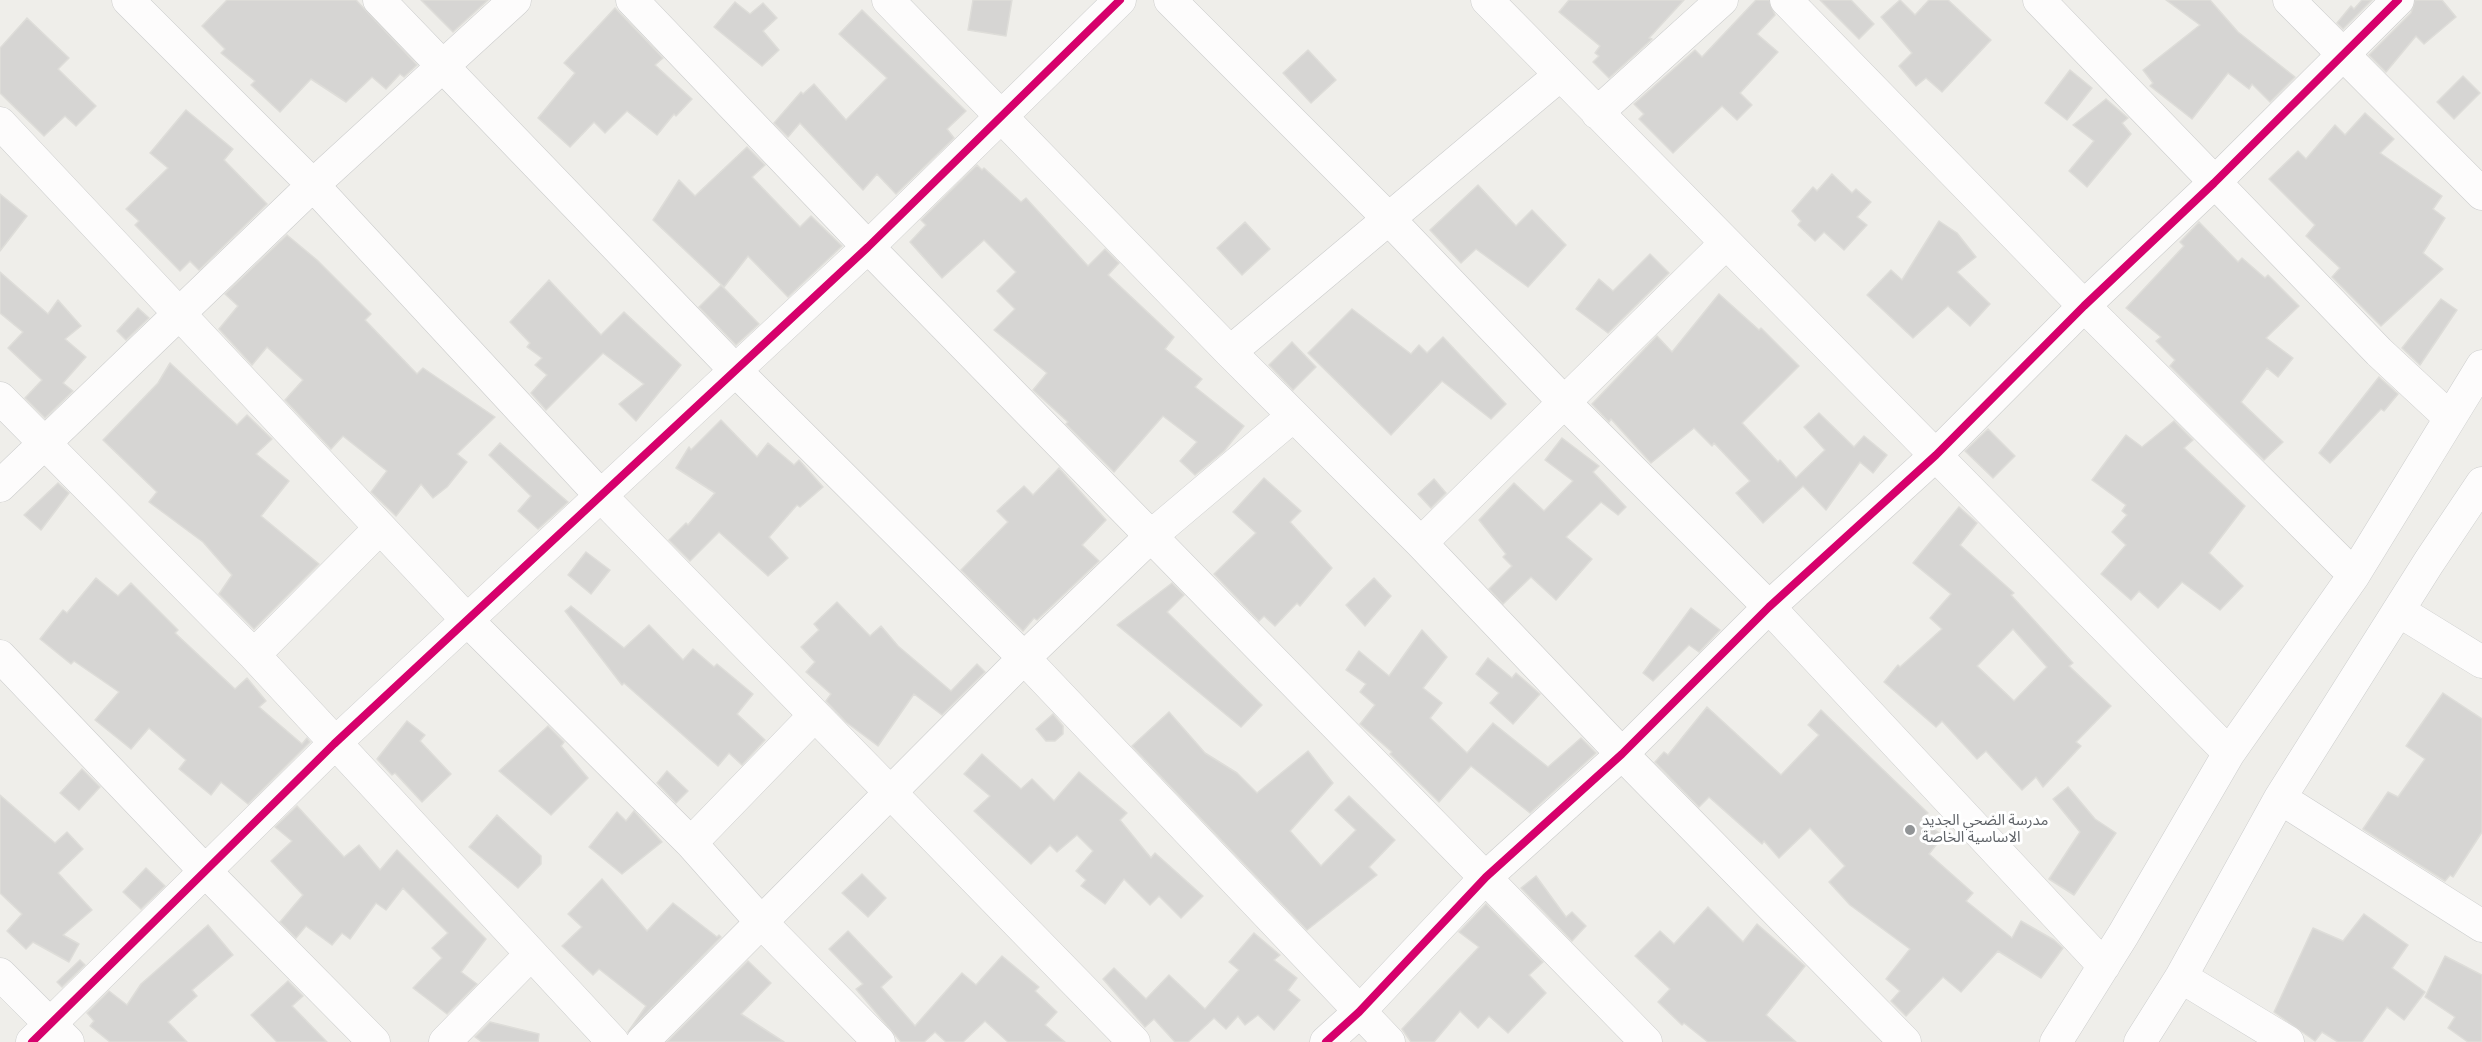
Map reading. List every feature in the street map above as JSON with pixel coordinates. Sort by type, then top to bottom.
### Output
[{"type":"street","points":[[128,0],[313,185],[600,495],[1134,1042]]},
{"type":"street","points":[[379,0],[736,371],[1024,658],[1389,1042]]},
{"type":"street","points":[[0,486],[313,185],[515,0]]},
{"type":"street","points":[[632,0],[868,247],[1646,1042]]},
{"type":"street","points":[[888,0],[1230,352],[1421,543],[1622,754],[1905,1042]]},
{"type":"street","points":[[0,974],[50,1036],[206,872],[334,744],[868,247],[1003,118],[1120,0]]},
{"type":"street","points":[[1170,0],[1388,218],[1565,403],[1769,607],[2104,966]]},
{"type":"street","points":[[1487,0],[2229,753]]},
{"type":"street","points":[[1597,113],[1722,0]]},
{"type":"street","points":[[1786,0],[2299,524],[2354,575]]},
{"type":"street","points":[[2039,0],[2379,352],[2450,418]]},
{"type":"street","points":[[2289,0],[2482,194]]},
{"type":"street","points":[[1326,1042],[1359,1012],[1486,877],[1622,754],[1769,607],[1936,455],[2084,306],[2214,183],[2398,0]]},
{"type":"street","points":[[1230,352],[1560,75]]},
{"type":"street","points":[[0,123],[180,313],[379,529],[467,621],[690,843],[762,923],[879,1042]]},
{"type":"street","points":[[1421,543],[1726,243]]},
{"type":"street","points":[[2056,1042],[2104,966],[2229,753],[2354,575],[2482,366]]},
{"type":"street","points":[[0,398],[254,656],[613,1042]]},
{"type":"street","points":[[642,1042],[762,923],[890,790],[1024,658],[1151,536],[1293,416]]},
{"type":"street","points":[[2140,1042],[2181,977],[2280,798],[2482,483]]},
{"type":"street","points":[[254,656],[379,529]]},
{"type":"street","points":[[2399,611],[2482,663]]},
{"type":"street","points":[[0,656],[206,872],[375,1042]]},
{"type":"street","points":[[690,843],[814,716]]},
{"type":"street","points":[[2280,798],[2482,926]]},
{"type":"street","points":[[445,1042],[531,954]]},
{"type":"street","points":[[2181,977],[2288,1042]]},
{"type":"building","points":[[227,0],[356,0],[417,65],[404,77],[400,74],[386,89],[372,77],[346,102],[311,79],[280,112],[251,85],[255,81],[221,53],[225,49],[202,26]]},
{"type":"building","points":[[421,0],[488,0],[453,32]]},
{"type":"building","points":[[973,0],[1012,0],[1006,36],[968,30]]},
{"type":"building","points":[[1569,0],[1684,0],[1649,38],[1652,39],[1609,78],[1593,62],[1599,56],[1595,53],[1600,46],[1559,12]]},
{"type":"building","points":[[1756,0],[1769,0],[1775,15],[1757,34],[1778,52],[1740,93],[1752,105],[1737,120],[1722,106],[1673,153],[1639,119],[1644,114],[1634,104],[1695,50],[1702,57]]},
{"type":"building","points":[[1820,0],[1851,0],[1874,24],[1859,39]]},
{"type":"building","points":[[1900,0],[1915,15],[1929,0],[1948,0],[1991,40],[1942,92],[1926,78],[1916,86],[1899,66],[1912,53],[1881,17]]},
{"type":"building","points":[[2166,0],[2210,0],[2238,32],[2295,77],[2270,102],[2252,84],[2249,89],[2228,73],[2192,119],[2150,86],[2153,83],[2143,70],[2200,25]]},
{"type":"building","points":[[2362,0],[2372,0],[2343,29],[2337,23],[2351,6],[2354,9]]},
{"type":"building","points":[[2415,0],[2442,0],[2456,17],[2424,44],[2416,36],[2386,72],[2369,55],[2411,13]]},
{"type":"building","points":[[735,2],[750,14],[763,3],[777,18],[763,31],[779,50],[762,66],[714,27]]},
{"type":"building","points":[[615,8],[663,58],[655,65],[692,99],[676,116],[674,114],[657,135],[627,111],[605,133],[594,122],[570,147],[538,118],[575,73],[564,63]]},
{"type":"building","points":[[862,10],[966,111],[947,129],[954,138],[896,194],[877,174],[863,190],[800,123],[788,137],[774,123],[801,92],[803,94],[814,84],[846,120],[887,78],[839,34]]},
{"type":"building","points":[[27,18],[69,58],[58,69],[96,106],[76,126],[65,116],[44,136],[0,93],[0,48]]},
{"type":"building","points":[[1308,50],[1336,80],[1311,103],[1283,73]]},
{"type":"building","points":[[2070,70],[2092,88],[2067,120],[2045,103]]},
{"type":"building","points":[[2463,76],[2480,93],[2454,119],[2437,102]]},
{"type":"building","points":[[2106,99],[2128,118],[2122,123],[2131,134],[2087,187],[2069,171],[2094,141],[2073,125]]},
{"type":"building","points":[[186,110],[233,149],[224,160],[267,204],[199,270],[190,261],[180,271],[135,225],[139,221],[126,209],[168,168],[150,153]]},
{"type":"building","points":[[2365,113],[2394,139],[2380,153],[2442,196],[2433,209],[2445,218],[2423,253],[2443,269],[2381,326],[2332,277],[2340,268],[2306,236],[2315,225],[2269,179],[2298,151],[2306,159],[2335,125],[2345,135]]},
{"type":"building","points":[[747,147],[765,165],[752,177],[800,227],[811,216],[842,246],[788,297],[748,256],[724,287],[653,220],[679,180],[695,196]]},
{"type":"building","points":[[977,165],[982,170],[984,168],[1021,202],[1026,198],[1088,266],[1105,249],[1119,263],[1108,275],[1174,337],[1165,349],[1202,379],[1195,387],[1244,426],[1224,451],[1195,475],[1180,461],[1197,442],[1163,416],[1114,472],[1066,424],[1068,422],[1033,390],[1047,373],[994,330],[1015,309],[997,291],[1016,272],[984,240],[942,278],[910,242],[926,225],[921,220]]},
{"type":"building","points":[[1832,174],[1852,193],[1856,189],[1871,202],[1857,217],[1867,225],[1844,250],[1824,232],[1815,241],[1798,225],[1801,221],[1792,211],[1813,187],[1817,191]]},
{"type":"building","points":[[1478,185],[1516,226],[1532,210],[1566,245],[1528,287],[1476,249],[1461,263],[1430,230]]},
{"type":"building","points":[[0,194],[27,216],[0,251]]},
{"type":"building","points":[[1939,221],[1957,233],[1976,257],[1957,272],[1990,304],[1970,326],[1948,306],[1913,338],[1867,295],[1891,270],[1902,280]]},
{"type":"building","points":[[1245,222],[1270,249],[1242,275],[1217,248]]},
{"type":"building","points":[[2199,222],[2238,262],[2242,258],[2265,278],[2268,275],[2299,306],[2266,338],[2293,358],[2278,377],[2267,368],[2241,402],[2283,442],[2264,460],[2170,366],[2175,360],[2156,341],[2161,337],[2126,308],[2184,246],[2180,242]]},
{"type":"building","points":[[287,235],[317,260],[371,314],[365,320],[417,374],[423,368],[495,417],[457,454],[467,462],[447,487],[433,498],[421,484],[396,516],[371,492],[387,471],[343,436],[331,449],[285,400],[303,380],[267,347],[252,365],[219,329],[238,306],[225,294]]},
{"type":"building","points":[[1650,254],[1669,273],[1608,333],[1576,309],[1599,279],[1613,291]]},
{"type":"building","points":[[0,272],[48,314],[58,300],[81,326],[65,339],[86,357],[63,383],[73,391],[45,418],[25,398],[42,380],[8,348],[23,332],[0,313]]},
{"type":"building","points":[[549,280],[601,335],[624,312],[681,365],[636,421],[619,404],[644,384],[603,353],[546,410],[531,393],[547,375],[535,365],[542,358],[527,347],[530,343],[510,322]]},
{"type":"building","points":[[721,285],[759,324],[736,345],[699,307]]},
{"type":"building","points":[[1719,294],[1759,330],[1761,328],[1799,366],[1742,423],[1778,462],[1780,460],[1796,478],[1825,450],[1804,427],[1819,413],[1854,447],[1864,436],[1887,455],[1873,473],[1860,462],[1826,510],[1803,486],[1763,523],[1736,493],[1750,481],[1714,443],[1712,446],[1694,428],[1651,463],[1611,419],[1609,422],[1592,404],[1657,336],[1672,352]]},
{"type":"building","points":[[2441,299],[2457,310],[2420,365],[2402,348]]},
{"type":"building","points":[[138,308],[149,318],[126,340],[117,331]]},
{"type":"building","points":[[1352,309],[1411,354],[1419,345],[1427,353],[1443,337],[1506,404],[1491,419],[1442,381],[1391,435],[1308,353]]},
{"type":"building","points":[[1292,342],[1316,367],[1293,390],[1269,365]]},
{"type":"building","points":[[170,363],[237,425],[247,415],[272,439],[256,454],[289,481],[261,516],[319,564],[254,629],[219,594],[232,575],[203,542],[149,502],[157,492],[103,440],[158,383]]},
{"type":"building","points":[[2379,377],[2398,394],[2384,411],[2381,409],[2330,463],[2319,453]]},
{"type":"building","points":[[721,420],[757,457],[768,443],[794,465],[799,460],[823,487],[800,507],[797,505],[769,537],[788,558],[768,576],[719,532],[690,561],[669,540],[686,523],[688,525],[715,493],[676,468],[689,447],[691,450]]},
{"type":"building","points":[[2174,421],[2193,440],[2184,448],[2245,506],[2209,553],[2243,586],[2220,610],[2182,582],[2158,608],[2139,591],[2131,600],[2101,574],[2126,545],[2112,532],[2127,515],[2122,511],[2126,505],[2092,480],[2126,435],[2142,447]]},
{"type":"building","points":[[1988,429],[2015,456],[1993,478],[1965,451]]},
{"type":"building","points":[[1562,438],[1599,466],[1593,472],[1626,507],[1618,515],[1601,502],[1566,537],[1592,559],[1556,600],[1531,577],[1503,604],[1489,589],[1512,566],[1503,557],[1506,554],[1479,520],[1514,483],[1544,511],[1573,481],[1545,460]]},
{"type":"building","points":[[500,443],[568,502],[538,529],[518,511],[531,496],[489,455]]},
{"type":"building","points":[[1059,468],[1106,520],[1082,545],[1099,561],[1037,620],[1034,618],[1023,631],[961,570],[1008,522],[997,511],[1024,486],[1033,495]]},
{"type":"building","points":[[1264,478],[1301,511],[1290,522],[1332,568],[1300,606],[1297,603],[1275,626],[1264,616],[1259,621],[1214,574],[1256,533],[1233,512]]},
{"type":"building","points":[[1434,479],[1446,493],[1431,508],[1418,494]]},
{"type":"building","points":[[58,483],[69,493],[41,530],[24,515]]},
{"type":"building","points":[[1959,507],[1977,523],[1960,545],[2014,593],[2011,595],[2073,663],[2069,666],[2111,706],[2076,742],[2081,746],[2043,787],[2036,777],[2022,790],[1986,751],[1977,759],[1942,721],[1936,727],[1884,682],[1898,665],[1900,667],[1942,629],[1930,618],[1951,594],[1913,563]],"holes":[[[2013,629],[2047,667],[2014,701],[1977,666]]]},
{"type":"building","points":[[586,552],[610,570],[591,594],[568,575]]},
{"type":"building","points":[[96,578],[118,596],[131,583],[178,630],[175,633],[235,689],[247,678],[266,701],[259,707],[302,744],[307,738],[310,742],[248,804],[221,782],[211,795],[179,769],[186,760],[149,728],[131,749],[95,720],[119,692],[74,661],[71,664],[40,639],[63,610],[67,613]]},
{"type":"building","points":[[1374,578],[1391,596],[1365,626],[1346,605]]},
{"type":"building","points":[[1172,583],[1184,595],[1167,612],[1262,705],[1241,727],[1117,625]]},
{"type":"building","points":[[837,602],[870,636],[881,626],[898,646],[951,691],[977,664],[985,672],[942,715],[914,694],[878,746],[846,722],[826,701],[831,694],[806,672],[815,662],[801,647],[819,630],[814,624]]},
{"type":"building","points":[[571,606],[624,648],[649,625],[683,660],[693,649],[714,667],[717,664],[753,694],[737,714],[765,740],[742,765],[729,753],[718,766],[624,683],[622,685],[565,611]]},
{"type":"building","points":[[1691,608],[1720,630],[1699,652],[1689,645],[1653,681],[1643,673]]},
{"type":"building","points":[[1422,630],[1447,657],[1423,688],[1442,703],[1430,718],[1467,753],[1493,723],[1548,767],[1581,738],[1596,753],[1530,813],[1471,766],[1439,802],[1390,754],[1392,752],[1360,724],[1375,705],[1360,692],[1366,684],[1346,670],[1359,651],[1389,676]]},
{"type":"building","points":[[1488,658],[1512,678],[1516,673],[1540,694],[1513,724],[1490,703],[1499,693],[1476,674]]},
{"type":"building","points":[[2443,693],[2482,719],[2482,832],[2453,877],[2450,875],[2445,881],[2363,829],[2388,792],[2398,797],[2425,759],[2406,746]]},
{"type":"building","points":[[1707,707],[1781,775],[1819,735],[1808,725],[1821,710],[1928,813],[1921,819],[1943,836],[1929,854],[1973,893],[1966,901],[2012,938],[2021,921],[2054,940],[2063,948],[2041,978],[1998,951],[1961,992],[1943,977],[1906,1016],[1891,1001],[1900,991],[1886,979],[1910,949],[1850,905],[1829,882],[1845,866],[1810,828],[1779,858],[1764,841],[1762,844],[1709,797],[1699,807],[1655,762],[1664,752],[1668,755]]},
{"type":"building","points":[[1169,712],[1205,753],[1237,773],[1257,793],[1308,751],[1333,783],[1290,831],[1321,866],[1356,830],[1335,810],[1349,796],[1395,840],[1369,867],[1377,875],[1307,930],[1132,746]]},
{"type":"building","points":[[1053,714],[1063,726],[1063,734],[1055,741],[1046,741],[1036,729]]},
{"type":"building","points":[[407,721],[425,735],[420,741],[451,774],[422,802],[395,773],[392,775],[377,759]]},
{"type":"building","points":[[548,726],[564,742],[561,746],[588,778],[551,815],[499,771]]},
{"type":"building","points":[[982,754],[1021,789],[1032,779],[1054,801],[1079,772],[1127,813],[1120,820],[1151,858],[1155,853],[1203,896],[1181,918],[1159,896],[1150,905],[1124,879],[1105,904],[1081,886],[1086,880],[1076,871],[1093,851],[1077,835],[1057,852],[1050,845],[1031,864],[974,811],[990,796],[964,774]]},
{"type":"building","points":[[82,769],[100,787],[79,810],[60,793]]},
{"type":"building","points":[[667,771],[688,791],[676,803],[657,783]]},
{"type":"building","points":[[2068,787],[2095,819],[2116,833],[2074,895],[2049,879],[2080,832],[2053,799]]},
{"type":"building","points":[[0,795],[55,843],[67,832],[83,849],[58,873],[92,910],[63,935],[79,944],[69,962],[33,942],[26,949],[7,931],[22,914],[0,893]]},
{"type":"building","points":[[297,806],[344,857],[359,845],[380,870],[397,850],[486,939],[461,972],[477,984],[447,1014],[413,988],[442,958],[432,948],[448,933],[403,888],[386,910],[376,903],[350,939],[342,933],[332,945],[306,926],[296,938],[280,922],[303,895],[271,861],[292,841],[275,827]]},
{"type":"building","points":[[634,811],[662,842],[622,874],[589,847],[617,812],[626,821]]},
{"type":"building","points":[[497,815],[541,856],[541,864],[518,888],[469,847]]},
{"type":"building","points":[[146,868],[165,886],[141,909],[123,892]]},
{"type":"building","points":[[862,874],[886,898],[868,917],[842,893]]},
{"type":"building","points":[[1536,876],[1566,917],[1572,912],[1586,926],[1572,941],[1521,888]]},
{"type":"building","points":[[602,879],[647,931],[673,903],[717,937],[719,935],[721,937],[628,1032],[646,1006],[599,969],[593,975],[562,946],[582,927],[568,914]]},
{"type":"building","points":[[1486,904],[1543,962],[1529,975],[1546,993],[1508,1033],[1489,1016],[1478,1028],[1460,1011],[1434,1042],[1411,1042],[1402,1029],[1479,947],[1459,932]]},
{"type":"building","points":[[1708,907],[1743,942],[1757,924],[1805,966],[1766,1015],[1796,1042],[1708,1042],[1684,1023],[1682,1025],[1658,1002],[1670,989],[1635,956],[1660,931],[1674,944]]},
{"type":"building","points":[[2364,914],[2408,945],[2392,968],[2425,992],[2404,1020],[2387,1007],[2362,1042],[2338,1042],[2322,1032],[2315,1041],[2274,1012],[2313,928],[2343,941]]},
{"type":"building","points":[[208,925],[233,955],[192,990],[197,996],[168,1022],[187,1042],[110,1042],[90,1026],[94,1021],[87,1013],[109,991],[127,1005],[141,984]]},
{"type":"building","points":[[848,931],[892,977],[881,987],[915,1026],[962,973],[976,985],[1002,956],[1039,987],[1035,991],[1057,1012],[1045,1025],[1065,1042],[1008,1042],[985,1021],[963,1042],[946,1042],[935,1032],[924,1042],[901,1042],[856,989],[863,984],[829,949]]},
{"type":"building","points":[[1254,933],[1280,955],[1274,960],[1297,978],[1288,990],[1300,1000],[1274,1030],[1258,1015],[1245,1025],[1238,1016],[1226,1029],[1214,1018],[1188,1042],[1175,1042],[1154,1019],[1145,1027],[1103,979],[1114,968],[1146,999],[1169,975],[1205,1009],[1239,970],[1229,962]]},
{"type":"building","points":[[2445,956],[2482,975],[2482,1042],[2468,1042],[2448,1028],[2455,1017],[2425,997]]},
{"type":"building","points":[[80,960],[85,965],[62,987],[57,982]]},
{"type":"building","points":[[748,961],[771,983],[741,1014],[784,1042],[667,1042]]},
{"type":"building","points":[[288,981],[303,996],[292,1006],[327,1042],[277,1042],[251,1015]]},
{"type":"building","points":[[490,1022],[539,1034],[538,1042],[482,1042],[475,1037]]},
{"type":"cycle path","points":[[32,1042],[334,744],[868,247],[1120,0]]},
{"type":"cycle path","points":[[1326,1042],[1359,1012],[1486,877],[1622,754],[1769,607],[1936,455],[2084,306],[2214,183],[2398,0]]},
{"type":"place","name":"مدرسة الضحي الجديد الاساسية الخاصة","points":[[1910,830]]}]
